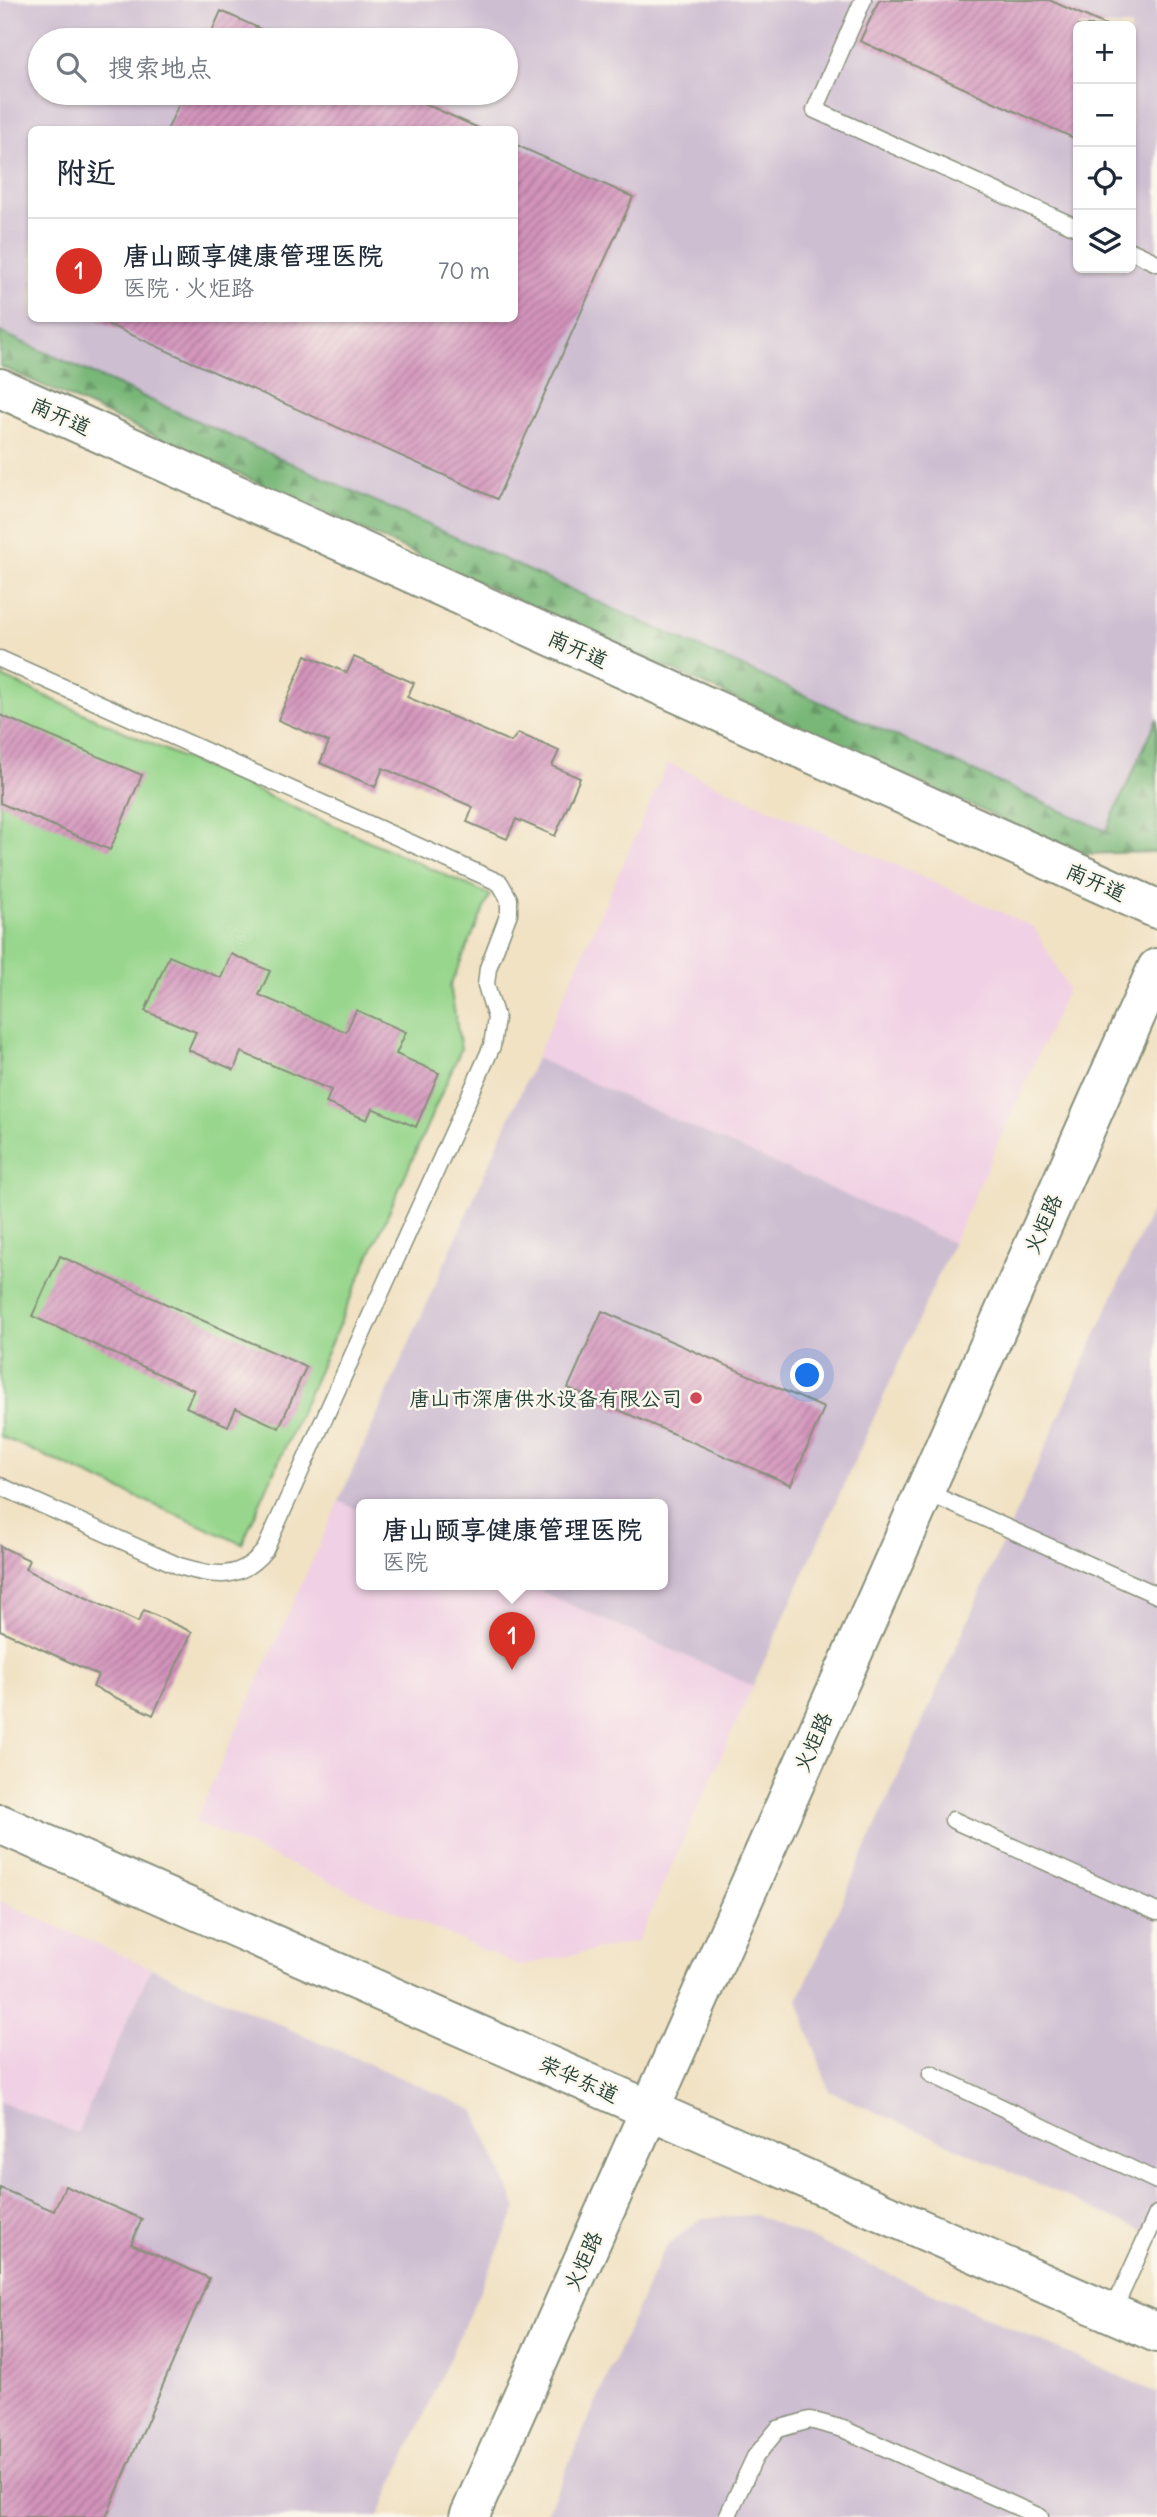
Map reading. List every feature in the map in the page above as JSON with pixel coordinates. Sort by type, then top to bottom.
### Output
[{"type":"street","name":"南开道","points":[[0,388],[1157,909]]},
{"type":"street","name":"火炬路","points":[[469,2517],[1157,968]]},
{"type":"street","name":"荣华东道","points":[[0,1824],[1157,2333]]},
{"type":"lane","points":[[863,0],[815,110],[1073,226]]},
{"type":"lane","points":[[1136,253],[1157,263]]},
{"type":"lane","points":[[0,659],[500,883],[509,899],[509,913],[488,968],[486,985],[496,1018],[492,1046],[265,1550],[255,1562],[236,1573],[209,1574],[179,1566],[0,1486]]},
{"type":"lane","points":[[924,1492],[1157,1595]]},
{"type":"lane","points":[[953,1820],[1157,1912]]},
{"type":"lane","points":[[931,2074],[1157,2181]]},
{"type":"lane","points":[[1112,2314],[1157,2214]]},
{"type":"lane","points":[[727,2517],[755,2457],[778,2429],[810,2420],[843,2429],[1040,2517]]},
{"type":"shaded area","points":[[0,0],[1157,0],[1157,719],[1106,831],[0,332]]},
{"type":"shaded area","points":[[668,763],[1034,927],[1068,988],[953,1243],[536,1058]]},
{"type":"shaded area","points":[[536,1058],[953,1243],[753,1686],[537,1590],[668,1590],[668,1499],[356,1499],[356,1510],[339,1501]]},
{"type":"shaded area","points":[[1157,1198],[1157,2237],[829,2091],[798,2000]]},
{"type":"shaded area","points":[[339,1501],[356,1510],[356,1590],[537,1590],[753,1686],[638,1941],[519,1966],[195,1822]]},
{"type":"shaded area","points":[[0,1901],[151,1968],[77,2134],[0,2101]]},
{"type":"shaded area","points":[[151,1968],[474,2110],[517,2208],[378,2517],[0,2517],[0,2101],[77,2133]]},
{"type":"shaded area","points":[[757,2215],[1157,2393],[1157,2517],[545,2517],[665,2247],[702,2218]]},
{"type":"green space","points":[[0,332],[1106,831],[1157,719],[1157,852],[1079,854],[0,366]]},
{"type":"green space","points":[[0,676],[490,895],[450,986],[461,1049],[242,1544],[0,1436]]},
{"type":"building","points":[[879,0],[1049,0],[1097,21],[1073,21],[1073,138],[860,41]]},
{"type":"building","points":[[221,11],[259,28],[213,28]]},
{"type":"building","points":[[178,105],[428,105],[474,126],[169,126]]},
{"type":"building","points":[[518,146],[633,197],[497,499],[103,322],[518,322]]},
{"type":"building","points":[[306,655],[347,673],[354,657],[414,683],[407,697],[511,742],[518,733],[559,751],[552,766],[580,778],[555,836],[516,819],[507,839],[467,822],[473,807],[383,768],[375,787],[320,763],[329,742],[278,720]]},
{"type":"building","points":[[0,715],[142,775],[110,850],[0,803]]},
{"type":"building","points":[[231,954],[270,971],[259,995],[346,1032],[356,1010],[406,1032],[396,1054],[439,1073],[416,1127],[372,1108],[367,1120],[326,1103],[331,1090],[241,1052],[234,1070],[188,1050],[196,1032],[145,1011],[169,956],[221,978]]},
{"type":"building","points":[[60,1256],[306,1367],[279,1428],[236,1408],[228,1426],[186,1407],[194,1390],[32,1316]]},
{"type":"building","name":"唐山市深唐供水设备有限公司","points":[[602,1311],[824,1408],[791,1485],[568,1388]]},
{"type":"building","points":[[0,1546],[29,1560],[25,1569],[138,1622],[144,1610],[192,1632],[153,1715],[93,1687],[98,1675],[0,1630]]},
{"type":"building","points":[[65,2186],[142,2219],[131,2244],[209,2278],[106,2517],[0,2517],[0,2188],[54,2211]]},
{"type":"place","name":"唐山市深唐供水设备有限公司","points":[[696,1398]]},
{"type":"place","name":"唐山颐享健康管理医院","points":[[512,1670]]}]
